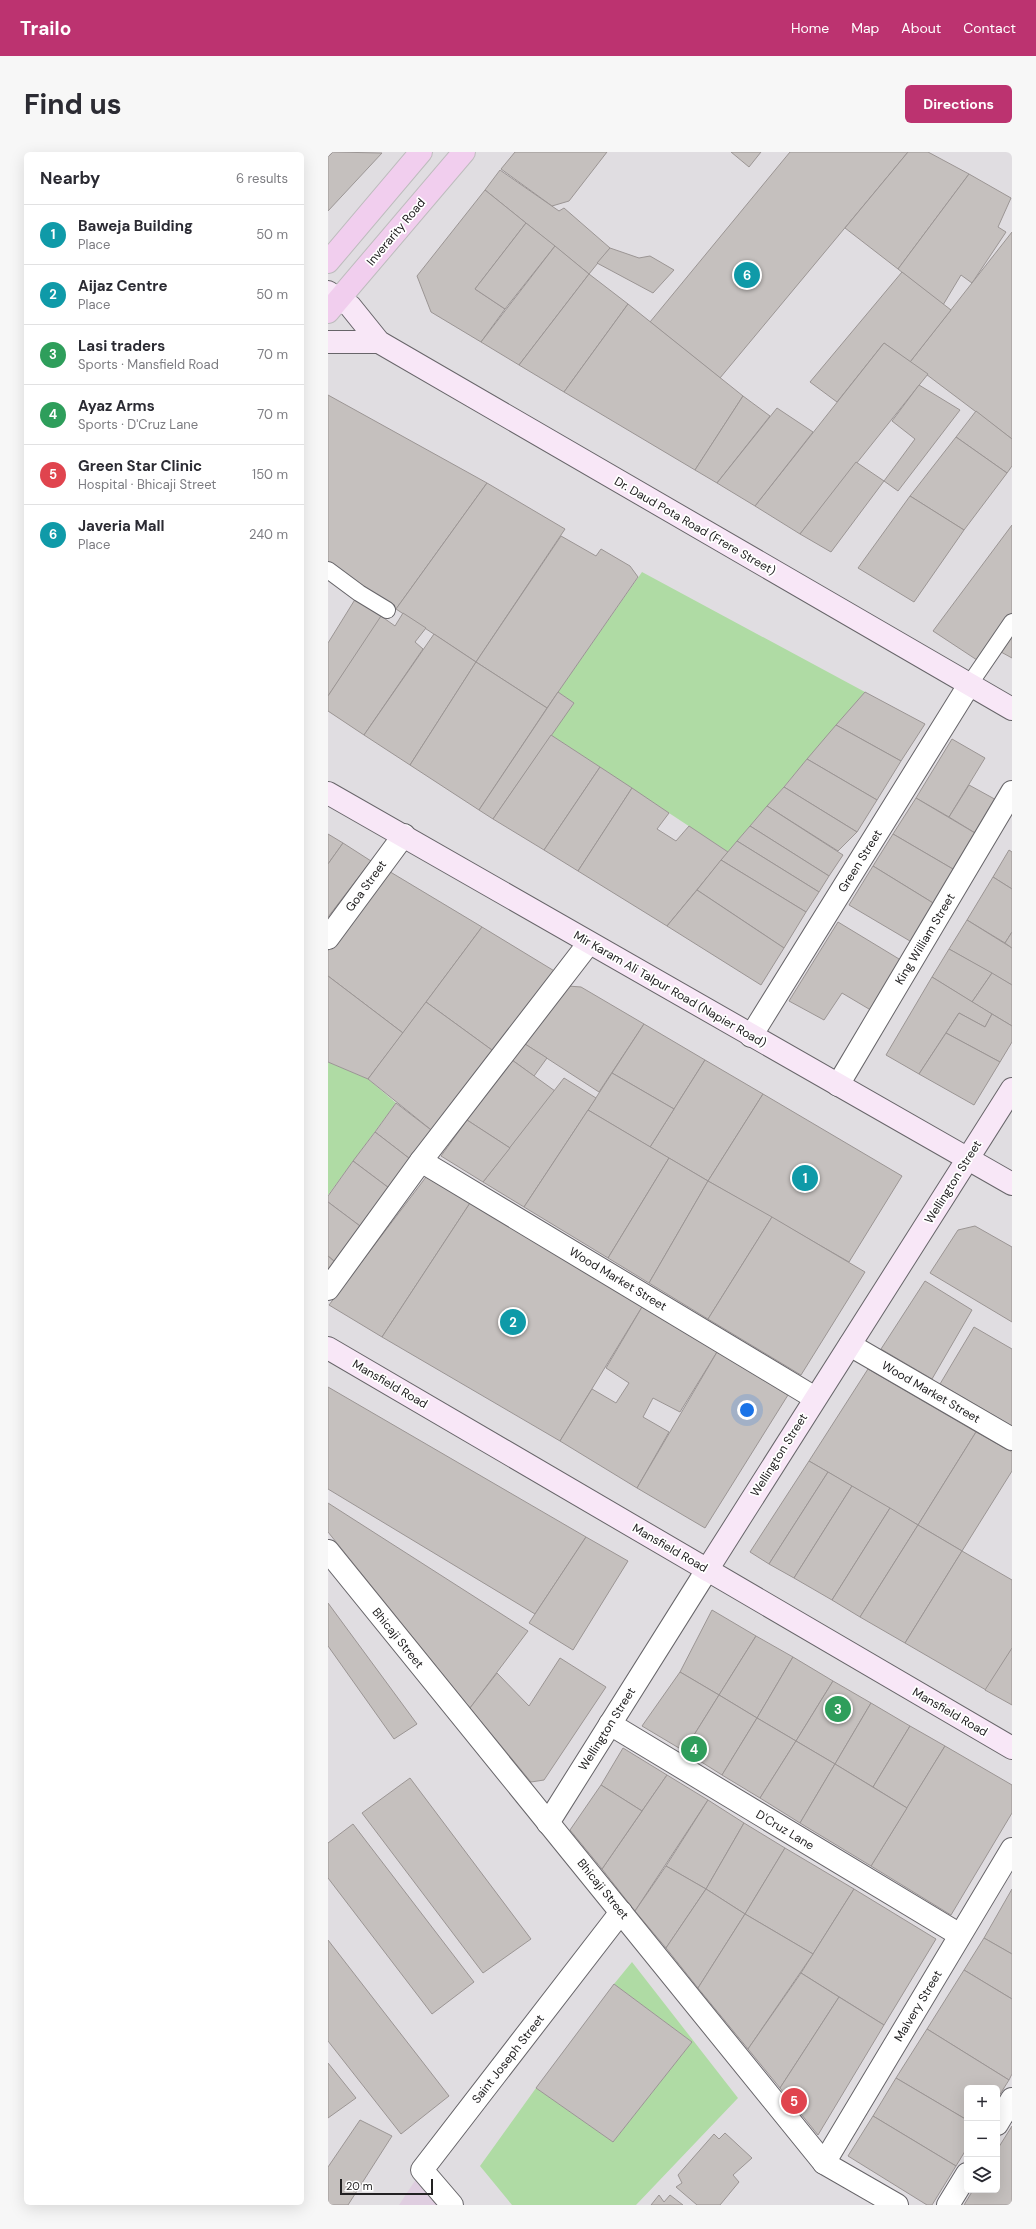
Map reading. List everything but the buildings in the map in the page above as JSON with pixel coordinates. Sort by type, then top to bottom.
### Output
[{"type":"main road","points":[[328,262],[421,152]]},
{"type":"main road","name":"Inverarity Road","points":[[332,301],[464,152]]},
{"type":"street","name":"Dr. Daud Pota Road (Frere Street)","points":[[332,301],[350,306],[378,342],[1012,710]]},
{"type":"street","points":[[328,342],[378,342]]},
{"type":"street","name":"Green Street","points":[[751,1036],[969,686]]},
{"type":"street","name":"King William Street","points":[[838,1085],[1012,792]]},
{"type":"street","name":"Mir Karam Ali Talpur Road (Napier Road)","points":[[328,793],[404,835],[751,1036],[1012,1184]]},
{"type":"street","name":"Goa Street","points":[[328,938],[404,835]]},
{"type":"street","points":[[328,1289],[421,1161],[589,943]]},
{"type":"street","name":"Wellington Street","points":[[548,1823],[1012,1088]]},
{"type":"street","name":"Wood Market Street","points":[[421,1161],[815,1398]]},
{"type":"street","name":"Wood Market Street","points":[[850,1345],[1012,1438]]},
{"type":"street","name":"Mansfield Road","points":[[328,1348],[1012,1748]]},
{"type":"street","name":"Bhicaji Street","points":[[328,1551],[824,2163],[897,2205]]},
{"type":"street","name":"D'Cruz Lane","points":[[610,1724],[960,1935]]},
{"type":"street","name":"Malvery Street","points":[[824,2163],[1012,1849]]},
{"type":"street","name":"Saint Joseph Street","points":[[452,2205],[422,2170],[621,1912]]},
{"type":"street","points":[[999,2121],[1012,2100]]},
{"type":"street","points":[[948,2205],[964,2179]]},
{"type":"lane","points":[[328,570],[359,593],[387,610]]},
{"type":"lane","points":[[969,686],[1012,622]]},
{"type":"shaded area","points":[[422,2170],[452,2205],[399,2205]]},
{"type":"green space","points":[[642,572],[865,692],[728,852],[551,735],[574,703],[558,692]]},
{"type":"green space","points":[[328,1062],[368,1079],[396,1103],[328,1195]]},
{"type":"green space","points":[[632,1962],[738,2098],[636,2205],[512,2205],[480,2166],[536,2088],[613,2142],[692,2042],[614,1984]]},
{"type":"place","name":"Javeria Mall","points":[[747,275]]},
{"type":"place","name":"Baweja Building","points":[[805,1178]]},
{"type":"place","name":"Aijaz Centre","points":[[513,1322]]},
{"type":"place","name":"Lasi traders","points":[[838,1709]]},
{"type":"place","name":"Ayaz Arms","points":[[694,1749]]},
{"type":"place","name":"Green Star Clinic","points":[[794,2101]]}]
